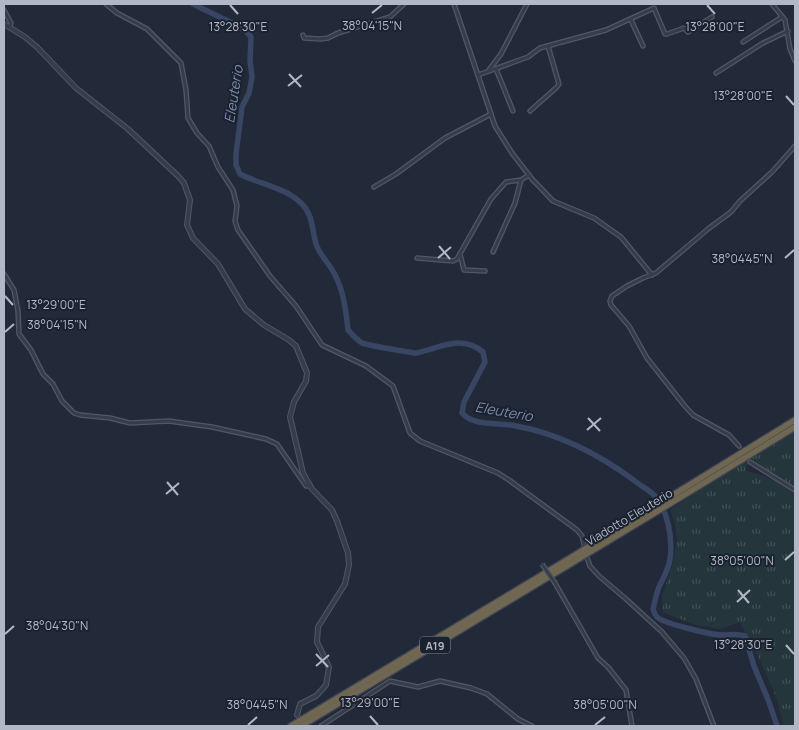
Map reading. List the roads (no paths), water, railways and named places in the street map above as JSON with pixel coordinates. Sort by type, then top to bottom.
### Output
[{"type":"highway","name":"A19","points":[[698,483],[795,420]]},
{"type":"highway","name":"A19","points":[[698,483],[795,427]]},
{"type":"highway","name":"Viadotto Eleuterio","points":[[568,562],[698,483]]},
{"type":"highway","name":"A19","points":[[292,726],[568,562]]},
{"type":"highway","name":"A19","points":[[301,726],[568,562]]},
{"type":"street","points":[[106,4],[147,30],[181,64],[186,90],[188,118],[197,133],[209,146],[218,167],[233,190],[237,206],[235,221],[238,230],[270,276],[296,306],[322,345],[366,366],[393,386],[410,433],[420,441],[498,473],[527,492],[577,530],[582,536],[590,566],[662,632],[684,658],[696,679],[714,726]]},
{"type":"street","points":[[303,35],[304,38],[328,38],[338,33],[390,17],[404,4]]},
{"type":"street","points":[[454,4],[498,131],[529,175],[553,201],[594,218],[621,238],[652,275]]},
{"type":"street","points":[[488,72],[501,54],[527,4]]},
{"type":"street","points":[[772,4],[784,20],[788,30],[790,50],[795,61]]},
{"type":"street","points":[[478,75],[528,57],[548,46],[606,30],[654,8],[665,34],[684,28],[688,32],[712,17]]},
{"type":"street","points":[[4,10],[10,27]]},
{"type":"street","points":[[743,42],[782,17]]},
{"type":"street","points":[[631,20],[643,46]]},
{"type":"street","points":[[4,24],[37,47],[76,88],[128,129],[178,176],[184,183],[190,200],[187,225],[194,238],[218,264],[246,309],[264,325],[296,346],[307,373],[306,381],[294,402],[290,417],[303,473],[310,486],[332,510],[348,553],[349,565],[345,584],[318,627],[317,642],[329,667],[326,685],[316,696],[300,704],[297,714]]},
{"type":"street","points":[[716,73],[788,30]]},
{"type":"street","points":[[530,111],[559,84],[548,46]]},
{"type":"street","points":[[496,69],[513,111]]},
{"type":"street","points":[[374,187],[396,174],[445,138],[491,114]]},
{"type":"street","points":[[739,446],[729,435],[693,415],[681,402],[647,358],[629,326],[610,301],[612,296],[636,281],[656,273],[730,212],[740,200],[772,172],[795,146]]},
{"type":"street","points":[[417,258],[453,261],[460,254],[492,199],[503,185],[506,182],[521,180],[529,175]]},
{"type":"street","points":[[493,252],[515,203],[521,180]]},
{"type":"street","points":[[460,254],[464,270],[484,271]]},
{"type":"street","points":[[4,274],[14,290],[20,334],[31,350],[43,374],[52,384],[62,401],[74,413],[130,423],[169,421],[212,427],[266,439],[277,444],[301,480],[306,486],[310,486]]},
{"type":"street","points":[[750,462],[795,490]]},
{"type":"street","points":[[542,564],[598,658],[608,667],[626,690],[632,726]]},
{"type":"street","points":[[321,726],[390,681],[418,687],[440,681],[462,685],[487,694],[518,719],[532,726]]},
{"type":"waterway","name":"Eleuterio","points":[[193,4],[234,24],[247,32],[251,37],[250,61],[252,77],[249,93],[242,107],[236,165],[240,174],[288,194],[306,208],[316,244],[339,283],[348,330],[362,343],[413,353],[458,343],[475,347],[483,352],[485,362],[464,402],[462,413],[480,422],[510,425],[564,440],[594,454],[650,491],[663,509],[671,543],[669,563],[658,590],[653,609],[655,614],[657,617],[668,622],[698,631],[745,636],[754,666],[777,726]]},
{"type":"tunnel","points":[[739,446],[750,462]]}]
